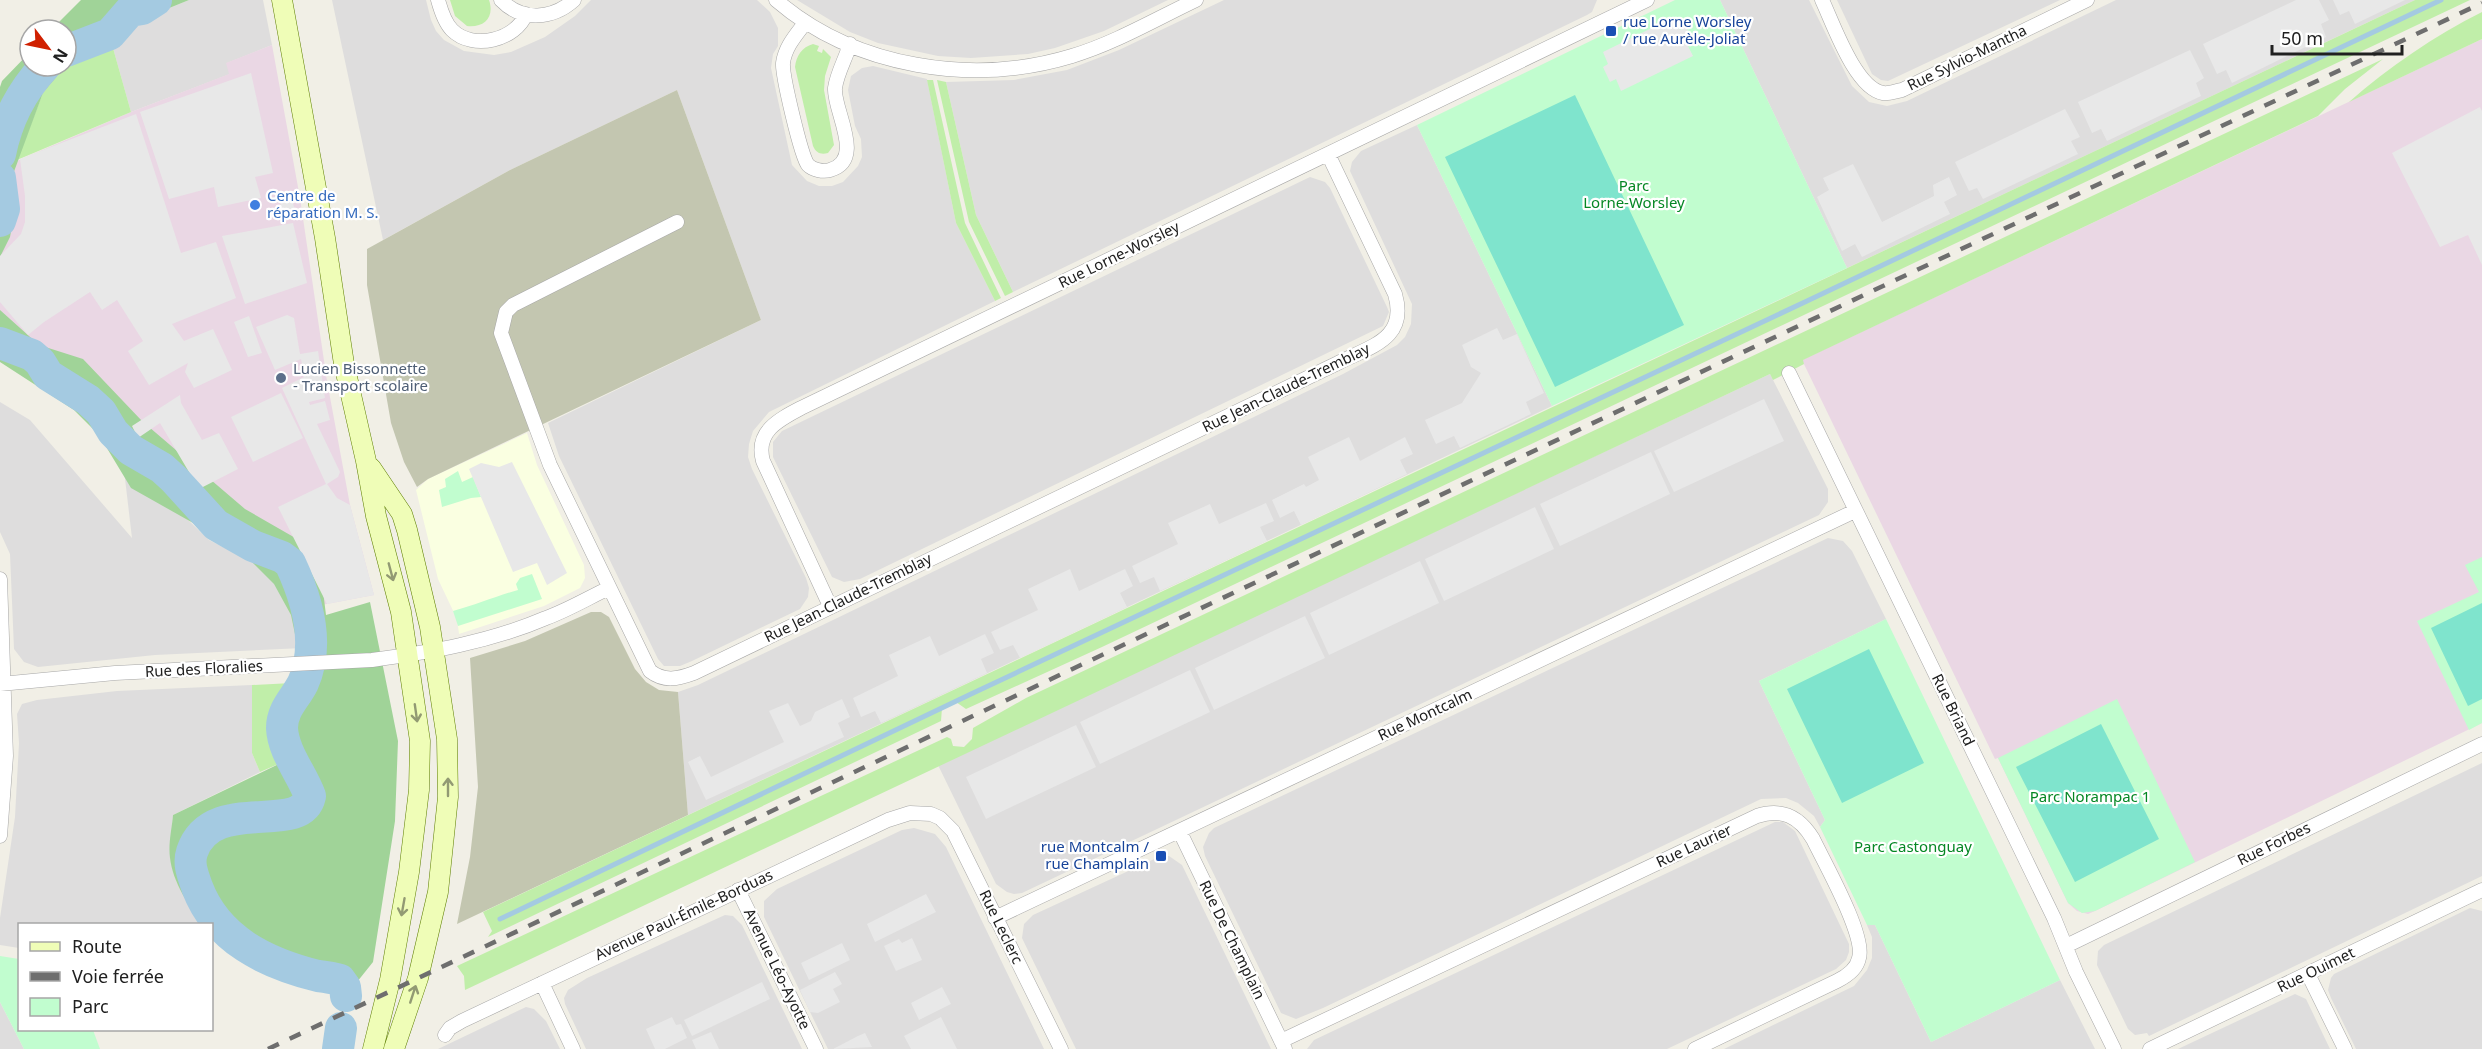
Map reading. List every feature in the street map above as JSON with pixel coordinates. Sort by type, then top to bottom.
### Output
[{"type":"main road","points":[[282,0],[325,238],[344,364],[376,516],[401,612],[420,741],[417,811],[399,932],[373,1049]]},
{"type":"main road","points":[[366,460],[402,514],[425,605],[447,739],[448,797],[445,842],[428,941],[394,1049]]},
{"type":"street","points":[[438,0],[448,25],[460,37],[468,39],[485,40],[505,36],[522,24],[526,14]]},
{"type":"street","points":[[501,0],[510,8],[526,14],[544,16],[553,15],[574,0]]},
{"type":"street","points":[[776,0],[805,23],[850,44],[886,57],[946,69],[974,71],[1033,66],[1074,56],[1196,0]]},
{"type":"street","name":"Rue Lorne-Worsley","points":[[830,606],[760,454],[762,440],[775,423],[801,408],[1328,153],[1619,6],[1647,0]]},
{"type":"street","name":"Rue Sylvio-Mantha","points":[[1822,0],[1860,77],[1872,88],[1883,93],[1902,90],[2087,0]]},
{"type":"street","points":[[805,23],[786,52],[783,66],[801,150],[808,164],[819,170],[833,169],[844,159],[847,152],[847,137],[835,90],[850,44]]},
{"type":"street","name":"Rue Jean-Claude-Tremblay","points":[[677,222],[513,305],[506,312],[501,333],[550,465],[609,588],[650,671],[669,679],[694,673],[1198,431],[1372,346],[1389,335],[1395,329],[1399,314],[1395,294],[1328,153]]},
{"type":"street","name":"Rue Briand","points":[[1789,374],[2030,868],[2114,1049]]},
{"type":"street","name":"Rue Montcalm","points":[[995,918],[1855,511]]},
{"type":"street","points":[[0,579],[6,769],[0,836]]},
{"type":"street","name":"Rue des Floralies","points":[[2,684],[115,673],[333,663],[407,656],[471,644],[532,624],[609,588]]},
{"type":"street","name":"Rue Forbes","points":[[2066,946],[2482,744]]},
{"type":"street","name":"Avenue Paul-Émile-Borduas","points":[[445,1035],[456,1024],[888,820],[910,813],[930,814]]},
{"type":"street","name":"Rue Laurier","points":[[1283,1045],[1757,816],[1767,813],[1784,813],[1804,824],[1812,839],[1857,932],[1860,957],[1854,969],[1838,981],[1695,1049]]},
{"type":"street","name":"Rue Leclerc","points":[[930,814],[940,818],[953,831],[1061,1049]]},
{"type":"street","name":"Rue De Champlain","points":[[1180,832],[1283,1045]]},
{"type":"street","name":"Avenue Léo-Ayotte","points":[[738,890],[816,1049]]},
{"type":"street","name":"Rue Ouimet","points":[[2150,1049],[2482,890]]},
{"type":"street","points":[[2308,974],[2344,1049]]},
{"type":"street","points":[[542,983],[573,1049]]},
{"type":"shaded area","points":[[189,0],[263,0],[272,45],[227,63],[230,74],[131,112],[111,41],[120,28]]},
{"type":"shaded area","points":[[332,0],[426,0],[431,20],[436,31],[444,40],[464,51],[494,55],[511,52],[545,37],[575,16],[591,0],[757,0],[770,12],[778,28],[778,46],[773,54],[771,68],[792,165],[807,181],[819,186],[832,186],[843,182],[858,166],[862,157],[861,139],[855,126],[848,90],[851,76],[862,68],[873,66],[927,79],[956,223],[995,301],[769,412],[753,431],[748,457],[752,469],[809,588],[808,597],[800,609],[692,661],[680,666],[664,666],[658,659],[559,456],[548,423],[761,320],[677,90],[510,170],[383,240]]},
{"type":"shaded area","points":[[797,0],[1168,0],[1104,31],[1055,48],[1028,54],[971,58],[938,56],[878,43],[850,32]]},
{"type":"shaded area","points":[[1224,0],[1597,0],[1592,12],[1587,15],[1013,292],[976,215],[946,82],[1014,80],[1067,70],[1119,50]]},
{"type":"shaded area","points":[[1720,0],[1809,0],[1852,86],[1869,102],[1887,106],[1907,101],[2116,0],[2415,0],[1847,268]]},
{"type":"shaded area","points":[[1837,0],[2060,0],[1888,81],[1881,80],[1872,74]]},
{"type":"shaded area","points":[[2296,0],[2319,0],[2329,20],[2321,24],[2326,37],[2232,83],[2226,70],[2217,74],[2203,44]]},
{"type":"shaded area","points":[[2333,0],[2405,0],[2355,24],[2349,11],[2340,15]]},
{"type":"shaded area","points":[[1674,17],[1680,30],[1686,27],[1693,41],[1687,44],[1693,56],[1621,91],[1616,79],[1610,82],[1603,67],[1608,64],[1603,52]]},
{"type":"shaded area","points":[[2482,39],[2482,723],[2095,911],[2088,914],[2077,911],[2068,903],[1998,758],[1995,759],[1802,360]]},
{"type":"shaded area","points":[[272,45],[300,198],[327,381],[350,505],[374,595],[316,606],[0,336],[0,240],[5,166],[131,112],[229,74],[226,63]]},
{"type":"shaded area","points":[[2190,50],[2204,78],[2196,83],[2201,96],[2107,141],[2101,129],[2092,133],[2078,102]]},
{"type":"shaded area","points":[[251,73],[273,173],[255,177],[261,198],[218,207],[214,187],[169,199],[140,112]]},
{"type":"shaded area","points":[[677,90],[761,320],[428,479],[417,487],[404,462],[391,423],[367,285],[367,249],[510,170]]},
{"type":"shaded area","points":[[2480,107],[2482,111],[2482,265],[2468,235],[2440,247],[2392,153]]},
{"type":"shaded area","points":[[2065,109],[2080,137],[2071,141],[2078,154],[1983,199],[1977,188],[1969,191],[1955,162]]},
{"type":"shaded area","points":[[136,114],[181,253],[216,242],[236,298],[172,324],[184,341],[213,329],[232,370],[194,388],[185,372],[188,363],[149,385],[128,351],[143,341],[117,300],[102,310],[90,292],[28,335],[0,302],[0,256],[21,234],[25,222],[25,196],[20,159]]},
{"type":"shaded area","points":[[1417,125],[1552,406],[688,815],[678,692],[698,685],[1343,374],[1397,345],[1405,337],[1411,324],[1412,304],[1350,171],[1352,162],[1361,151]]},
{"type":"shaded area","points":[[1853,164],[1882,222],[1934,196],[1933,185],[1949,177],[1957,195],[1944,202],[1950,214],[1862,257],[1855,244],[1842,251],[1817,197],[1829,190],[1823,178]]},
{"type":"shaded area","points":[[1310,177],[1325,182],[1330,188],[1389,312],[1383,326],[860,579],[844,582],[832,577],[773,457],[773,442],[782,431]]},
{"type":"shaded area","points":[[290,191],[295,211],[283,214],[278,194]]},
{"type":"shaded area","points":[[293,223],[307,283],[245,304],[222,236]]},
{"type":"shaded area","points":[[287,315],[294,318],[300,354],[318,351],[325,398],[309,402],[310,405],[325,401],[330,420],[317,424],[340,472],[338,477],[327,484],[337,498],[350,505],[374,595],[327,604],[278,507],[326,484],[282,388],[304,377],[301,359],[275,370],[256,327]]},
{"type":"shaded area","points":[[249,316],[262,353],[248,357],[234,322]]},
{"type":"shaded area","points":[[1497,328],[1503,340],[1517,334],[1544,393],[1526,402],[1531,414],[1460,448],[1454,436],[1436,444],[1425,420],[1462,403],[1481,373],[1471,367],[1462,345]]},
{"type":"shaded area","points":[[1770,374],[1828,489],[1828,502],[1819,515],[1022,893],[1007,892],[996,884],[938,765]]},
{"type":"shaded area","points":[[281,393],[303,438],[253,462],[231,417]]},
{"type":"shaded area","points":[[180,395],[181,403],[202,440],[219,433],[238,469],[199,489],[160,423],[138,438],[132,426]]},
{"type":"shaded area","points":[[1764,399],[1784,441],[1674,492],[1654,451]]},
{"type":"shaded area","points":[[0,402],[30,420],[132,538],[124,470],[188,520],[209,540],[225,548],[280,565],[303,648],[155,655],[38,667],[24,662],[14,649],[10,554],[0,532]]},
{"type":"shaded area","points":[[527,433],[537,465],[584,565],[585,578],[580,588],[544,606],[459,634],[457,619],[438,579],[416,490],[428,479]]},
{"type":"shaded area","points":[[1349,437],[1360,461],[1405,437],[1413,454],[1400,460],[1407,474],[1301,525],[1294,511],[1280,518],[1272,500],[1304,484],[1306,487],[1319,480],[1308,457]]},
{"type":"shaded area","points":[[1651,452],[1670,494],[1560,546],[1540,504]]},
{"type":"shaded area","points":[[512,462],[567,573],[547,585],[537,563],[513,572],[469,469],[481,463],[499,467]]},
{"type":"shaded area","points":[[1266,503],[1274,521],[1260,527],[1267,541],[1160,591],[1154,577],[1140,583],[1132,566],[1178,544],[1168,523],[1210,504],[1219,524]]},
{"type":"shaded area","points":[[1535,507],[1554,549],[1444,601],[1425,559]]},
{"type":"shaded area","points":[[1828,538],[1843,541],[1852,551],[1886,619],[1759,681],[1825,820],[1820,827],[1814,816],[1798,803],[1786,798],[1761,799],[1323,1008],[1296,1019],[1281,1013],[1205,856],[1203,847],[1209,833],[1214,828]]},
{"type":"shaded area","points":[[1420,561],[1439,603],[1329,655],[1310,613]]},
{"type":"shaded area","points":[[1070,569],[1079,591],[1125,569],[1133,586],[1120,593],[1127,607],[1020,658],[1013,645],[1000,650],[991,632],[1038,610],[1028,589]]},
{"type":"shaded area","points":[[591,612],[601,612],[609,617],[635,669],[646,682],[659,690],[678,692],[688,815],[457,924],[470,857],[478,787],[470,658],[525,641]]},
{"type":"shaded area","points":[[1305,616],[1325,658],[1214,710],[1195,668]]},
{"type":"shaded area","points":[[985,634],[994,653],[981,659],[987,673],[881,723],[875,711],[861,717],[853,698],[898,676],[889,655],[930,636],[939,656]]},
{"type":"shaded area","points":[[1190,670],[1210,712],[1100,764],[1080,722]]},
{"type":"shaded area","points":[[252,685],[252,753],[260,772],[173,815],[170,857],[177,883],[189,906],[202,922],[18,923],[18,948],[0,945],[0,918],[15,817],[19,743],[17,714],[22,704],[37,700],[117,691]]},
{"type":"shaded area","points":[[842,699],[850,717],[838,723],[844,737],[706,800],[688,762],[700,756],[711,777],[784,742],[769,711],[788,703],[800,726],[811,721],[815,712]]},
{"type":"shaded area","points":[[1076,725],[1096,767],[986,819],[966,777]]},
{"type":"shaded area","points":[[2482,763],[2482,876],[2149,1036],[2147,1033],[2135,1035],[2128,1029],[2097,965],[2098,951],[2104,945]]},
{"type":"shaded area","points":[[1775,822],[1783,822],[1795,831],[1849,944],[1846,960],[1836,969],[1667,1049],[1307,1049],[1314,1040]]},
{"type":"shaded area","points":[[914,828],[935,834],[946,847],[1044,1049],[828,1049],[764,917],[764,901],[777,889],[902,830]]},
{"type":"shaded area","points":[[1163,855],[1169,856],[1182,865],[1271,1049],[1076,1049],[1022,938],[1024,924],[1033,915]]},
{"type":"shaded area","points":[[926,894],[936,912],[875,942],[867,924]]},
{"type":"shaded area","points":[[2470,908],[2482,911],[2482,1049],[2356,1049],[2328,990],[2334,974]]},
{"type":"shaded area","points":[[725,915],[733,916],[742,925],[802,1049],[586,1049],[565,1004],[564,998],[568,990],[587,978]]},
{"type":"shaded area","points":[[1867,925],[1875,925],[1931,1042],[2060,980],[2095,1049],[1724,1049],[1854,986],[1867,970],[1872,958],[1872,937]]},
{"type":"shaded area","points":[[912,938],[922,960],[896,971],[884,946],[899,939],[902,943]]},
{"type":"shaded area","points":[[842,943],[850,960],[809,980],[801,963]]},
{"type":"shaded area","points":[[835,972],[842,984],[833,989],[840,1002],[818,1013],[810,1012],[800,990]]},
{"type":"shaded area","points":[[762,982],[770,999],[692,1036],[684,1020]]},
{"type":"shaded area","points":[[942,987],[951,1004],[919,1020],[911,1003]]},
{"type":"shaded area","points":[[2295,994],[2306,999],[2330,1049],[2178,1049]]},
{"type":"shaded area","points":[[0,1002],[24,1049],[0,1049]]},
{"type":"shaded area","points":[[526,1007],[534,1009],[546,1021],[560,1049],[438,1049]]},
{"type":"shaded area","points":[[672,1017],[676,1025],[681,1024],[687,1038],[665,1049],[655,1049],[646,1029]]},
{"type":"shaded area","points":[[941,1017],[957,1049],[911,1049],[904,1036]]},
{"type":"shaded area","points":[[711,1032],[719,1049],[696,1049],[692,1040]]},
{"type":"shaded area","points":[[865,1033],[872,1047],[833,1049],[858,1036]]},
{"type":"green space","points":[[81,0],[189,0],[120,28],[111,41],[78,59],[78,18],[63,18]]},
{"type":"green space","points":[[450,0],[489,0],[489,16],[483,23],[467,26],[455,16]]},
{"type":"green space","name":"Parc Lorne-Worsley","points":[[1675,0],[1720,0],[1847,268],[1552,406],[1417,125]]},
{"type":"green space","points":[[2415,0],[2470,0],[1102,647],[966,709],[956,702],[946,704],[942,708],[941,721],[488,937],[492,931],[483,912]]},
{"type":"green space","points":[[2482,12],[2482,39],[2349,102],[2412,53]]},
{"type":"green space","points":[[111,41],[131,112],[17,160],[43,93],[56,78],[78,78],[78,59]]},
{"type":"green space","points":[[813,44],[819,46],[817,51],[822,53],[823,49],[831,57],[825,76],[824,90],[834,145],[825,154],[817,152],[813,146],[795,67],[800,52]]},
{"type":"green space","points":[[2383,59],[2345,89],[2318,116],[1803,360],[1804,364],[1773,380],[1770,374],[465,990],[464,976],[457,966],[947,737],[951,739],[953,746],[964,747],[972,739],[973,728],[1026,698]]},
{"type":"green space","points":[[18,64],[18,78],[56,78],[43,93],[12,177],[15,211],[10,237],[0,257],[0,87],[2,81]]},
{"type":"green space","points":[[927,80],[933,80],[965,223],[1001,298],[995,301],[956,223]]},
{"type":"green space","points":[[937,80],[946,82],[976,215],[1013,292],[1005,296],[969,222]]},
{"type":"green space","points":[[1575,95],[1684,325],[1555,387],[1445,157]]},
{"type":"green space","points":[[0,310],[39,345],[83,359],[142,421],[245,509],[318,551],[326,615],[370,602],[398,741],[395,821],[373,962],[357,982],[314,986],[258,964],[223,944],[213,934],[213,923],[203,923],[187,902],[174,876],[170,858],[173,815],[283,762],[275,738],[276,715],[285,694],[304,677],[291,615],[274,584],[251,561],[225,541],[131,488],[99,435],[74,410],[0,362]]},
{"type":"green space","points":[[458,471],[462,482],[473,477],[481,497],[442,507],[439,490],[446,487],[445,479]]},
{"type":"green space","points":[[2482,557],[2482,723],[2469,730],[2417,621],[2479,592],[2465,565]]},
{"type":"green space","points":[[532,574],[542,599],[458,626],[453,611],[518,590],[516,584],[520,578]]},
{"type":"green space","points":[[2482,603],[2482,699],[2468,706],[2431,628]]},
{"type":"green space","name":"Parc Castonguay","points":[[1886,619],[2060,980],[1931,1042],[1875,925],[1867,925],[1820,827],[1825,820],[1759,681]]},
{"type":"green space","points":[[1869,649],[1924,763],[1842,803],[1787,689]]},
{"type":"green space","points":[[292,683],[280,702],[275,721],[275,742],[283,762],[260,772],[252,753],[252,685]]},
{"type":"green space","name":"Parc Norampac 1","points":[[2117,699],[2195,862],[2095,911],[2082,913],[2068,903],[1998,758]]},
{"type":"green space","points":[[2101,724],[2159,839],[2075,882],[2016,767]]},
{"type":"green space","points":[[0,956],[18,959],[18,1031],[93,1031],[100,1049],[24,1049],[0,1002]]},
{"type":"waterway","points":[[78,46],[110,34],[130,11],[142,9],[156,0]]},
{"type":"waterway","points":[[500,919],[971,694],[2441,0]]},
{"type":"waterway","points":[[0,154],[16,107],[35,78]]},
{"type":"waterway","points":[[0,178],[4,209],[0,221]]},
{"type":"waterway","points":[[0,343],[32,355],[40,362],[48,375],[88,400],[101,412],[113,432],[131,450],[162,468],[216,525],[290,563],[306,607],[311,653],[303,683],[284,715],[282,728],[289,754],[310,796],[303,808],[291,814],[236,819],[218,824],[202,834],[192,852],[191,865],[197,887],[206,906],[230,935],[246,947],[280,964],[299,971],[340,980],[345,987],[346,996]]},
{"type":"waterway","points":[[338,1049],[341,1028]]},
{"type":"railway","points":[[268,1049],[2482,3]]},
{"type":"place","name":"rue Lorne Worsley / rue Aurèle-Joliat","points":[[1611,31]]},
{"type":"place","name":"Centre de réparation M. S.","points":[[255,205]]},
{"type":"place","name":"Lucien Bissonnette - Transport scolaire","points":[[281,378]]},
{"type":"place","name":"rue Montcalm / rue Champlain","points":[[1161,856]]}]
